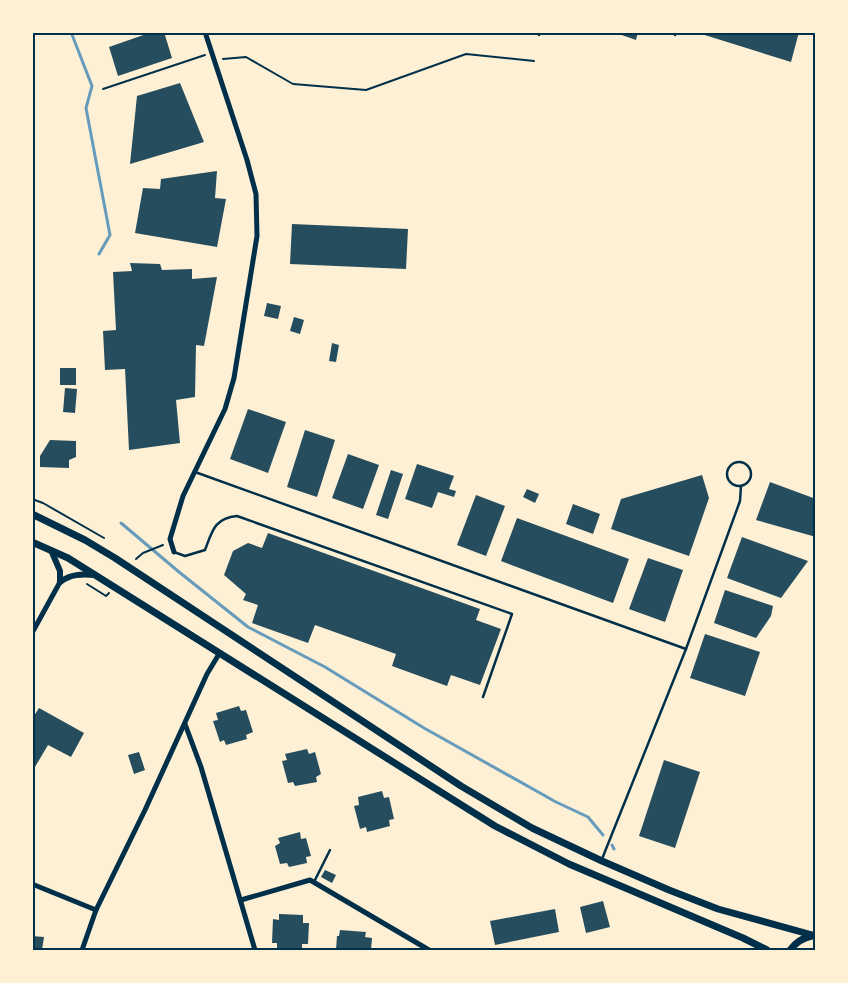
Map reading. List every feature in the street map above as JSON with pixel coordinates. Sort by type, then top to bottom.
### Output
[{"type":"main road","points":[[32,514],[85,540],[115,558],[430,766],[532,828],[602,861],[718,909],[815,936]]},
{"type":"main road","points":[[32,542],[68,558],[495,826],[569,864],[767,950]]},
{"type":"main road","points":[[790,950],[797,942],[806,937],[815,936]]},
{"type":"street","points":[[174,552],[170,538],[183,496],[225,409],[234,378],[257,236],[256,194],[247,160],[205,32]]},
{"type":"street","points":[[32,633],[60,582],[60,570],[51,550]]},
{"type":"street","points":[[60,582],[70,576],[82,574],[95,576]]},
{"type":"street","points":[[82,950],[96,910],[207,674],[219,654]]},
{"type":"street","points":[[185,723],[201,767],[255,950]]},
{"type":"street","points":[[241,900],[310,880],[429,950]]},
{"type":"street","points":[[32,884],[96,910]]},
{"type":"lane","points":[[738,462],[746,464],[751,475],[748,482],[741,486],[730,483],[727,476],[729,468],[738,462]]},
{"type":"lane","points":[[194,472],[686,648]]},
{"type":"lane","points":[[602,861],[686,648],[740,500],[741,486]]},
{"type":"lane","points":[[174,552],[185,556],[204,550],[214,526],[226,517],[237,516],[512,614],[483,696]]},
{"type":"lane","points":[[314,882],[330,850]]},
{"type":"path","points":[[103,89],[212,53]]},
{"type":"path","points":[[214,60],[246,57],[293,84],[366,90],[466,54],[534,61]]},
{"type":"path","points":[[32,499],[43,503],[104,538]]},
{"type":"path","points":[[136,559],[143,553],[162,546],[170,538]]},
{"type":"building","points":[[152,32],[164,32],[172,58],[118,76],[109,47]]},
{"type":"building","points":[[613,32],[638,32],[636,40]]},
{"type":"building","points":[[695,32],[799,32],[791,62]]},
{"type":"building","points":[[180,83],[204,142],[130,164],[137,96]]},
{"type":"building","points":[[217,171],[215,198],[226,199],[217,247],[135,233],[143,188],[160,189],[161,179]]},
{"type":"building","points":[[292,224],[408,229],[406,269],[290,264]]},
{"type":"building","points":[[130,263],[160,264],[162,270],[192,269],[192,279],[217,277],[204,346],[196,345],[195,397],[176,400],[180,443],[129,450],[125,369],[105,370],[103,331],[116,330],[113,272],[132,271]]},
{"type":"building","points":[[267,303],[281,306],[278,319],[264,316]]},
{"type":"building","points":[[294,317],[304,320],[300,334],[290,331]]},
{"type":"building","points":[[332,343],[339,345],[336,362],[329,361]]},
{"type":"building","points":[[60,368],[76,368],[76,385],[60,385]]},
{"type":"building","points":[[65,388],[77,389],[75,413],[63,412]]},
{"type":"building","points":[[248,409],[286,422],[268,473],[230,459]]},
{"type":"building","points":[[305,430],[335,440],[317,497],[287,487]]},
{"type":"building","points":[[50,440],[76,441],[76,457],[69,460],[69,468],[40,467],[40,456]]},
{"type":"building","points":[[348,454],[379,465],[363,509],[332,498]]},
{"type":"building","points":[[417,464],[454,476],[449,489],[456,491],[454,497],[438,492],[432,508],[405,499]]},
{"type":"building","points":[[391,470],[403,474],[388,519],[376,515]]},
{"type":"building","points":[[702,475],[709,498],[689,556],[611,529],[621,499]]},
{"type":"building","points":[[770,482],[816,499],[816,537],[756,520]]},
{"type":"building","points":[[527,489],[539,494],[535,503],[523,497]]},
{"type":"building","points":[[476,495],[505,506],[486,556],[457,545]]},
{"type":"building","points":[[573,504],[600,514],[593,534],[566,524]]},
{"type":"building","points":[[517,518],[629,559],[613,603],[501,561]]},
{"type":"building","points":[[268,533],[480,609],[476,620],[501,629],[480,685],[451,675],[447,686],[392,666],[396,654],[315,625],[308,643],[252,623],[258,605],[243,600],[246,594],[224,575],[233,551],[248,543],[262,548]]},
{"type":"building","points":[[742,537],[808,561],[781,598],[727,578]]},
{"type":"building","points":[[648,558],[683,570],[665,622],[629,609]]},
{"type":"building","points":[[725,590],[773,606],[771,616],[756,638],[714,623]]},
{"type":"building","points":[[705,634],[760,652],[745,696],[690,678]]},
{"type":"building","points":[[239,706],[241,711],[246,710],[253,732],[246,735],[247,739],[226,745],[224,740],[220,742],[213,721],[218,720],[216,713]]},
{"type":"building","points":[[39,708],[84,733],[71,757],[48,745],[32,772],[32,719]]},
{"type":"building","points":[[307,749],[309,754],[315,752],[321,774],[316,777],[317,782],[295,786],[293,782],[288,783],[282,761],[287,760],[285,754]]},
{"type":"building","points":[[139,752],[145,770],[134,774],[128,755]]},
{"type":"building","points":[[664,760],[700,772],[675,848],[639,836]]},
{"type":"building","points":[[382,791],[384,798],[389,797],[394,819],[389,820],[390,826],[367,832],[366,827],[360,829],[354,806],[359,805],[358,797]]},
{"type":"building","points":[[300,832],[301,839],[306,838],[311,856],[306,857],[307,863],[289,867],[287,863],[280,864],[275,846],[280,843],[278,838]]},
{"type":"building","points":[[325,870],[336,875],[332,883],[321,877]]},
{"type":"building","points":[[603,901],[610,927],[586,933],[580,907]]},
{"type":"building","points":[[555,909],[559,932],[495,945],[490,921]]},
{"type":"building","points":[[279,914],[303,915],[303,923],[309,923],[308,944],[302,944],[302,949],[277,948],[277,943],[272,943],[273,919],[279,920]]},
{"type":"building","points":[[340,930],[366,932],[365,937],[372,938],[371,950],[336,950],[337,936],[339,936]]},
{"type":"building","points":[[32,936],[44,937],[42,950],[32,950]]},
{"type":"waterway","points":[[71,32],[92,86],[86,108],[110,235],[99,254]]},
{"type":"waterway","points":[[121,523],[248,627],[325,667],[424,728],[556,802],[588,817],[603,835]]},
{"type":"waterway","points":[[612,845],[614,849]]}]
